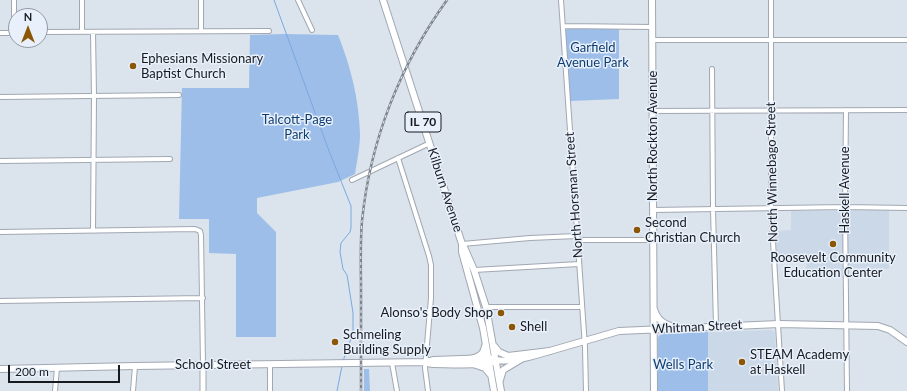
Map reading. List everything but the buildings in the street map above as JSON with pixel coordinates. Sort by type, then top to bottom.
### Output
[{"type":"main road","name":"Kilburn Avenue","points":[[383,0],[462,244],[474,270],[486,307],[493,343],[491,361],[494,391]]},
{"type":"main road","name":"North Rockton Avenue","points":[[652,0],[654,391]]},
{"type":"main road","name":"Kilburn Avenue","points":[[462,244],[462,252],[491,361],[500,384],[501,391]]},
{"type":"main road","points":[[653,304],[658,318],[669,325],[680,328]]},
{"type":"main road","name":"Whitman Street","points":[[491,361],[524,358],[619,331],[716,326],[779,324],[847,325],[884,328],[907,341]]},
{"type":"main road","points":[[486,342],[482,353],[472,361],[485,368],[492,378]]},
{"type":"main road","points":[[493,343],[499,352],[508,356],[550,351]]},
{"type":"main road","points":[[500,384],[503,370],[524,358]]},
{"type":"main road","name":"School Street","points":[[0,369],[334,363],[426,362],[433,364],[491,361]]},
{"type":"street","points":[[82,0],[82,32]]},
{"type":"street","points":[[201,0],[201,31]]},
{"type":"street","points":[[298,0],[312,30]]},
{"type":"street","name":"North Horsman Street","points":[[561,0],[582,307],[586,391]]},
{"type":"street","name":"North Winnebago Street","points":[[770,0],[771,208],[782,391]]},
{"type":"street","points":[[563,26],[652,27]]},
{"type":"street","points":[[48,32],[269,31]]},
{"type":"street","points":[[93,32],[93,231]]},
{"type":"street","points":[[652,40],[907,40]]},
{"type":"street","points":[[712,69],[712,209],[716,326]]},
{"type":"street","points":[[0,97],[179,95]]},
{"type":"street","name":"Haskell Avenue","points":[[846,110],[845,207],[847,391]]},
{"type":"street","points":[[652,111],[907,110]]},
{"type":"street","points":[[352,180],[430,143]]},
{"type":"street","points":[[398,158],[430,262],[430,298],[425,368],[428,391]]},
{"type":"street","points":[[0,161],[170,159]]},
{"type":"street","points":[[653,210],[845,207],[907,208]]},
{"type":"street","points":[[0,232],[195,229],[200,231],[203,298],[203,391]]},
{"type":"street","points":[[462,244],[530,238],[653,240]]},
{"type":"street","points":[[474,270],[579,264]]},
{"type":"street","points":[[0,301],[203,298]]},
{"type":"street","points":[[486,307],[582,307]]},
{"type":"street","points":[[392,363],[397,391]]},
{"type":"street","points":[[270,365],[270,391]]},
{"type":"street","points":[[133,391],[135,366]]},
{"type":"street","points":[[55,391],[57,368]]},
{"type":"shaded area","name":"Roosevelt Community Education Center","points":[[889,210],[889,269],[842,268],[842,278],[807,277],[806,257],[777,257],[776,231],[791,230],[791,211]]},
{"type":"shaded area","name":"STEAM Academy at Haskell","points":[[772,330],[775,333],[778,391],[708,391],[708,332]]},
{"type":"green space","name":"Garfield Avenue Park","points":[[619,29],[619,99],[570,101],[565,32],[565,30]]},
{"type":"green space","name":"Talcott-Page Park","points":[[250,35],[338,35],[347,59],[356,96],[360,144],[355,174],[338,182],[257,198],[257,213],[276,232],[276,337],[236,337],[236,254],[209,253],[209,219],[179,219],[182,88],[249,88]]},
{"type":"green space","name":"Wells Park","points":[[708,332],[708,391],[657,391],[658,337],[661,334]]},
{"type":"green space","points":[[364,369],[369,369],[370,391],[364,391]]},
{"type":"waterway","points":[[274,0],[329,151],[351,206],[351,228],[350,232],[341,243],[340,252],[343,269],[347,275],[353,313],[353,333],[343,361]]},
{"type":"waterway","points":[[337,391],[342,366]]},
{"type":"railway","points":[[361,391],[361,230],[366,191],[372,162],[380,133],[402,77],[430,25],[447,0]]},
{"type":"place","name":"Ephesians Missionary Baptist Church","points":[[133,66]]},
{"type":"place","name":"Second Christian Church","points":[[637,230]]},
{"type":"place","name":"Roosevelt Community Education Center","points":[[833,244]]},
{"type":"place","name":"Alonso's Body Shop","points":[[501,313]]},
{"type":"place","name":"Shell","points":[[512,327]]},
{"type":"place","name":"Schmeling Building Supply","points":[[335,342]]},
{"type":"place","name":"STEAM Academy at Haskell","points":[[742,362]]}]
